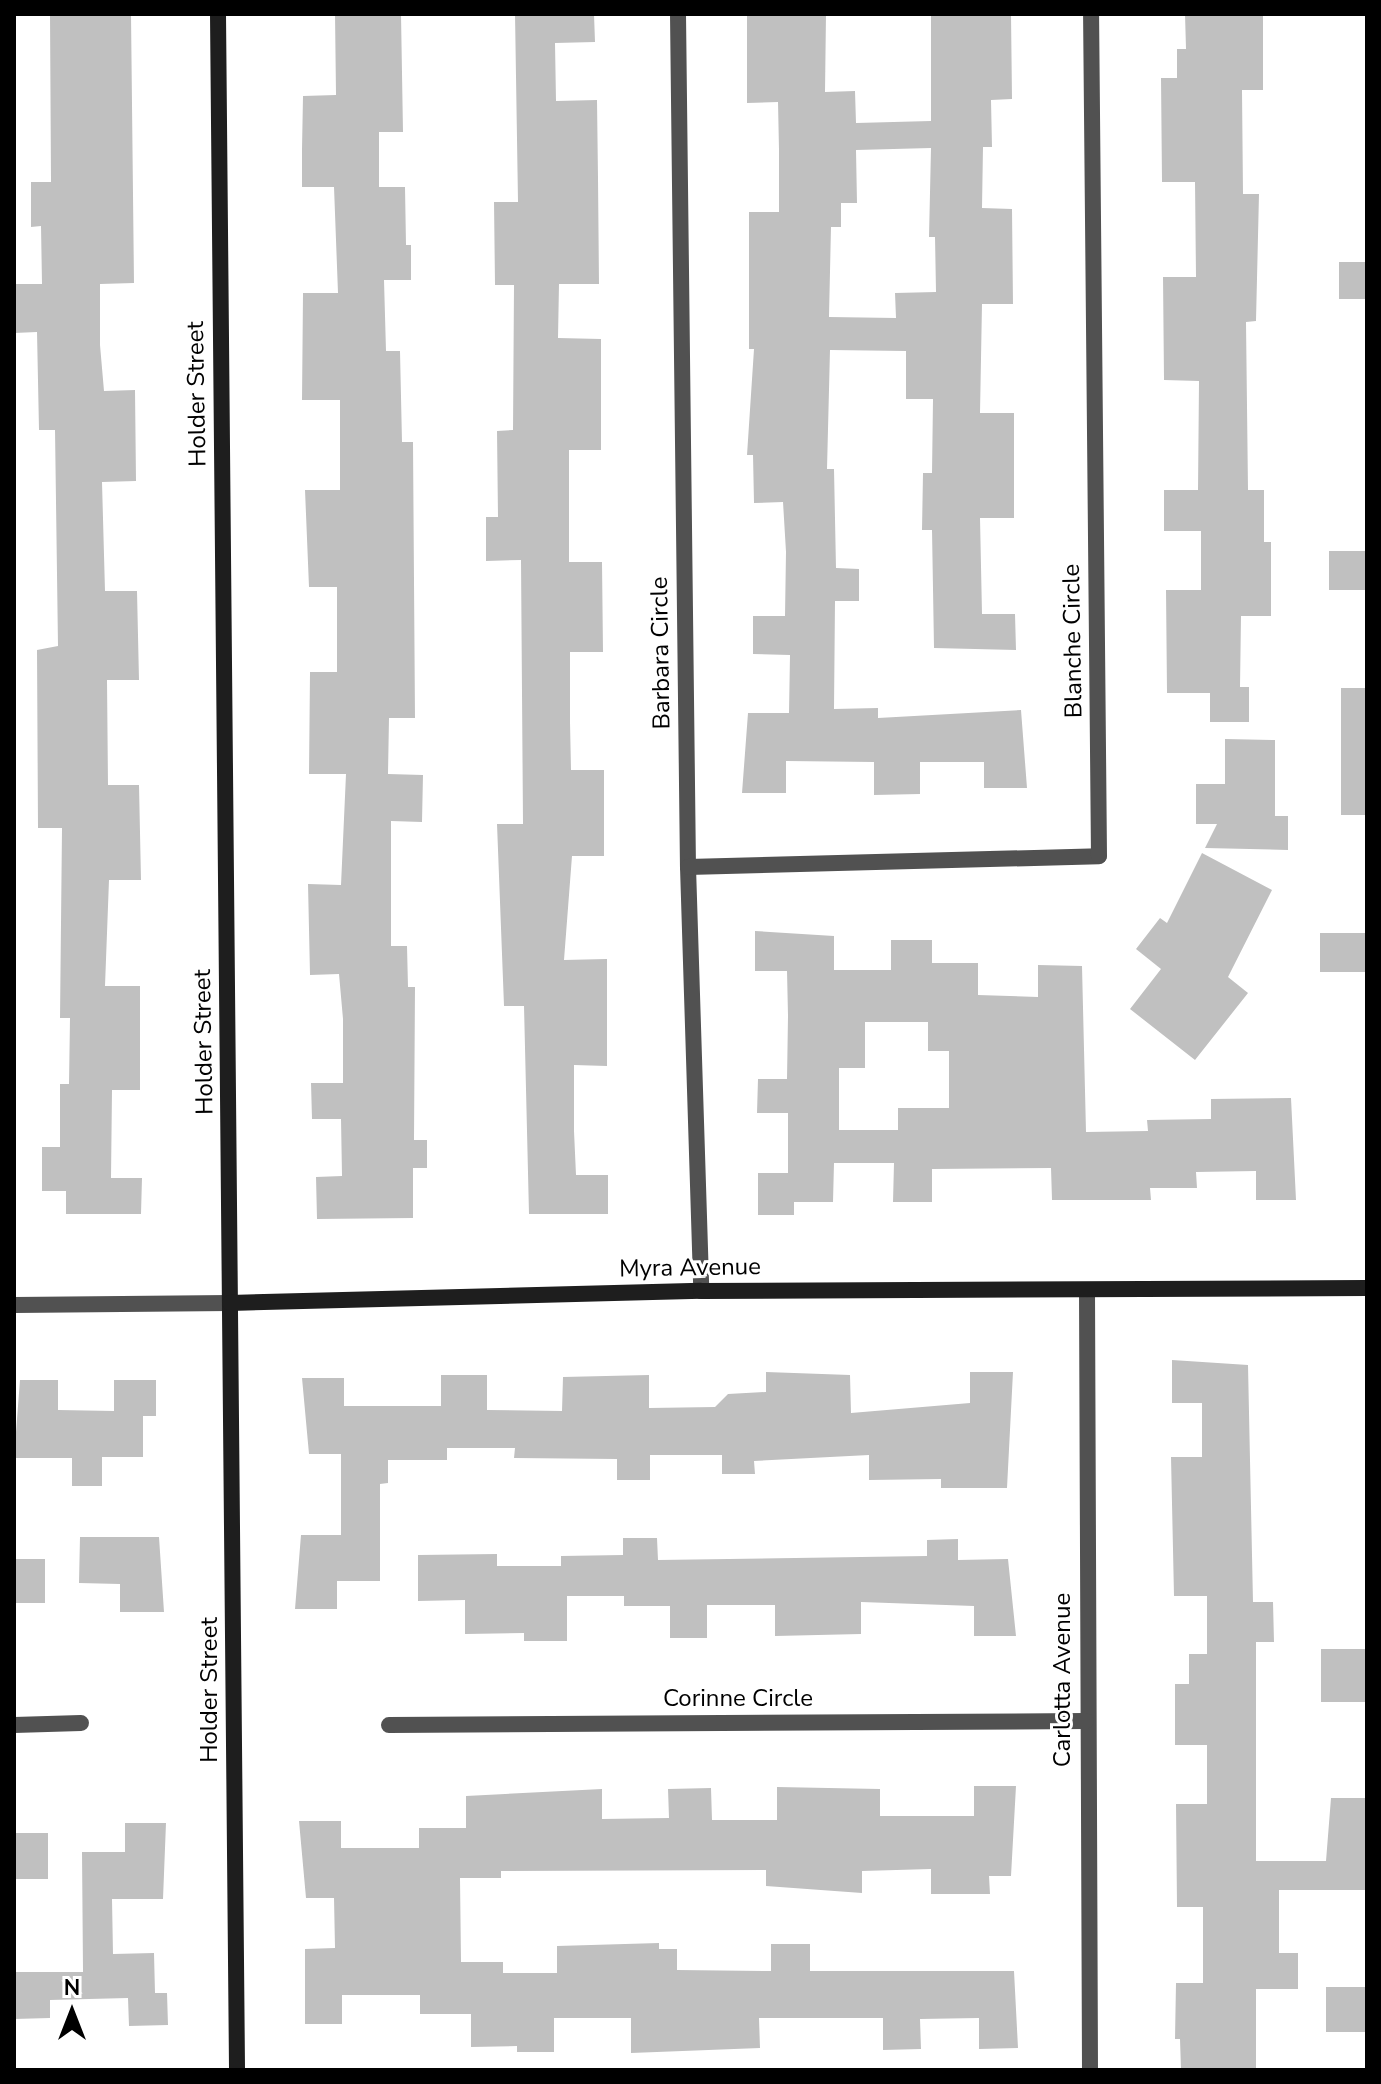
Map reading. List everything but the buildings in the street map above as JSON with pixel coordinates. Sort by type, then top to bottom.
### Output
[{"type":"street","name":"Holder Street","points":[[218,14],[237,2070]]},
{"type":"street","name":"Barbara Circle","points":[[678,14],[688,867],[701,1291]]},
{"type":"street","name":"Blanche Circle","points":[[688,867],[1099,856],[1091,14]]},
{"type":"street","name":"Myra Avenue","points":[[14,1305],[230,1303],[701,1291],[1367,1288]]},
{"type":"street","name":"Carlotta Avenue","points":[[1087,1290],[1086,1721],[1090,2070]]},
{"type":"street","name":"Corinne Circle","points":[[389,1725],[1086,1721]]},
{"type":"street","points":[[14,1725],[81,1723]]}]
